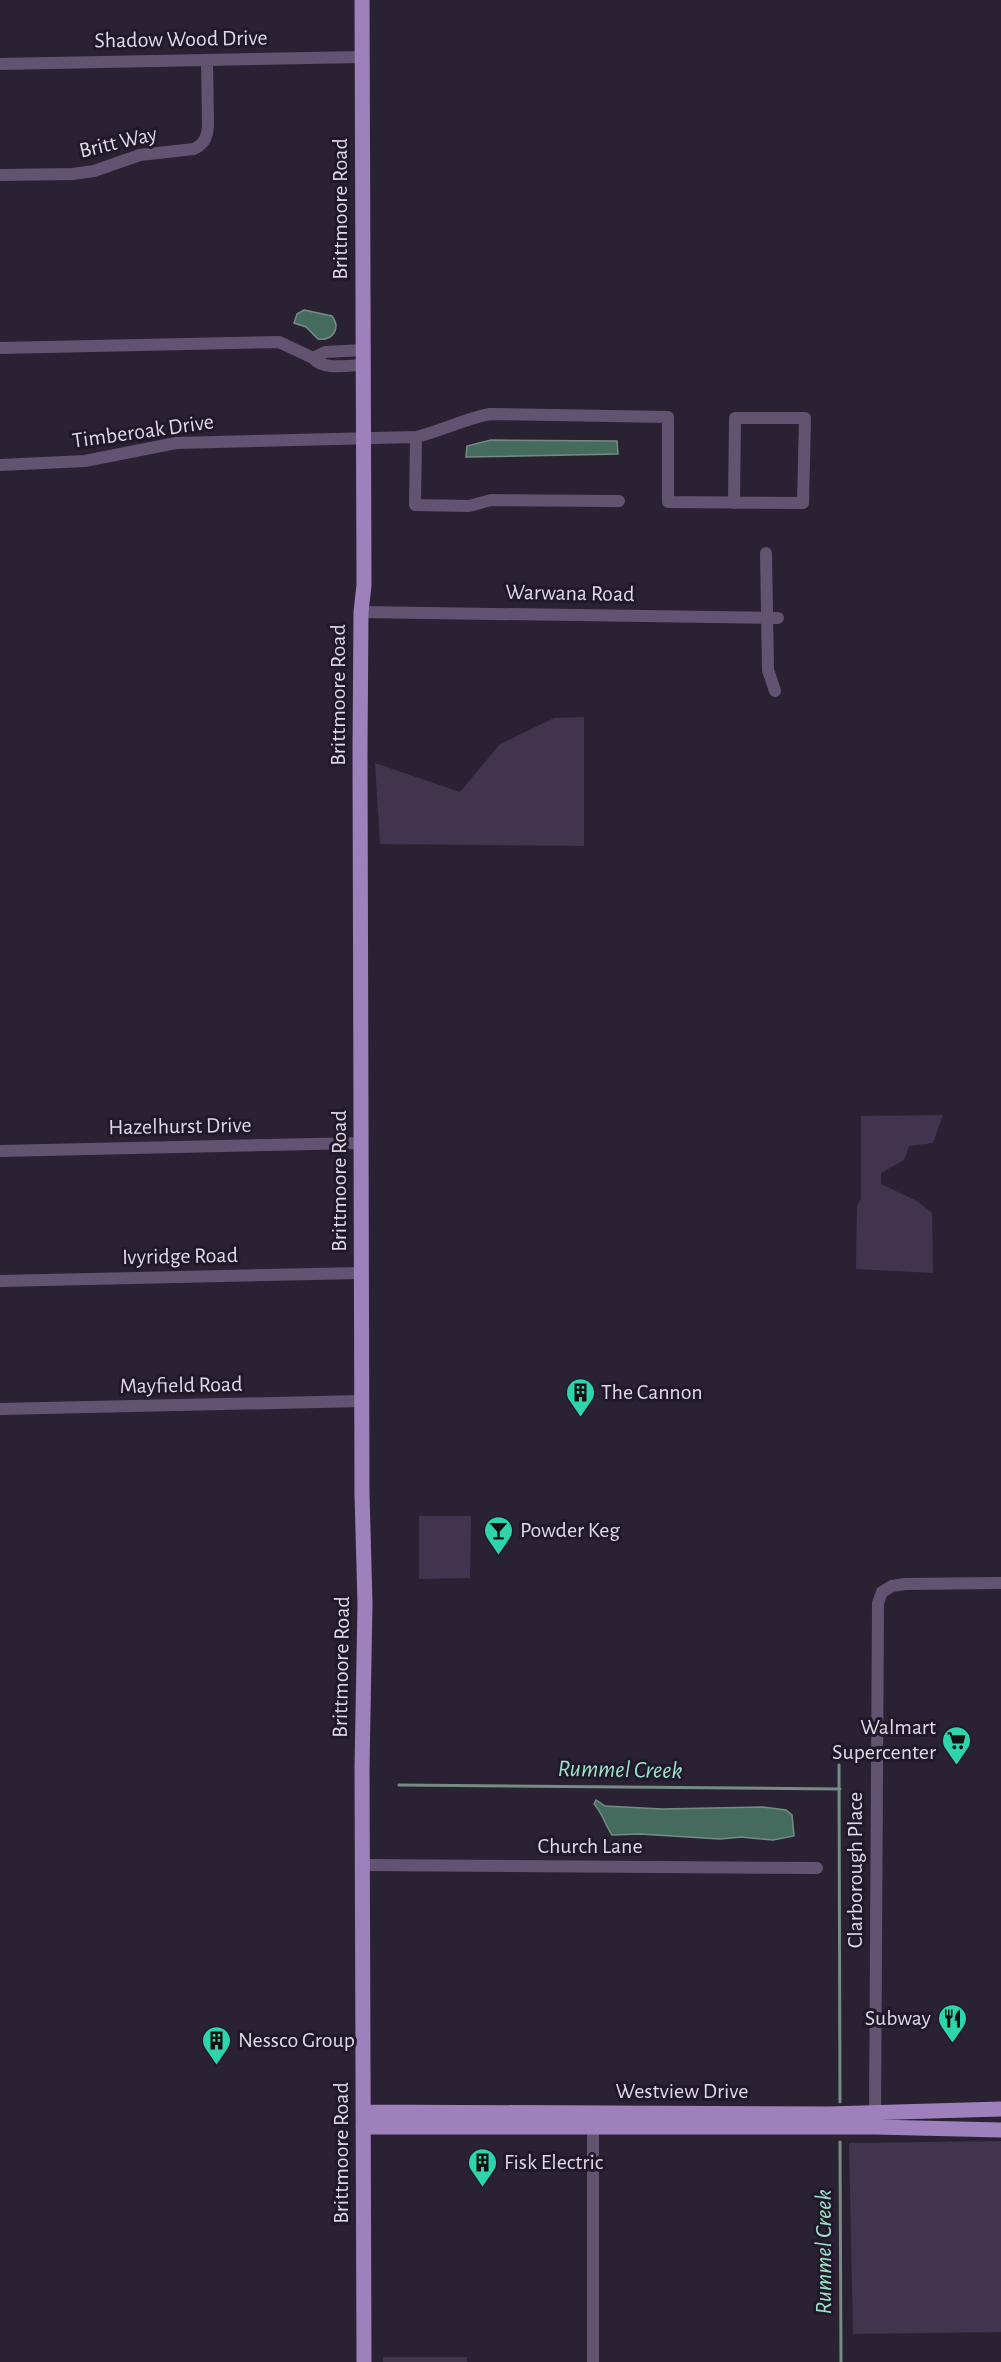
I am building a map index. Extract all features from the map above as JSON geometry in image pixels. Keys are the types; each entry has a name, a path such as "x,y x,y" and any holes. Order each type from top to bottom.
{"main road":[{"name":"Brittmoore Road","path":"362,0 364,585 361,612 361,1143 365,1603 364,2362"},
{"name":"Westview Drive","path":"875,2120 1001,2109"},
{"name":"Westview Drive","path":"363,2120 875,2120 1001,2130"}],"street":[{"name":"Shadow Wood Drive","path":"0,64 362,57"},
{"name":"Britt Way","path":"0,175 83,172 140,155 194,149 202,145 208,134 207,60"},
{"path":"0,348 279,342 313,358 324,366 363,357"},
{"name":"Timberoak Drive","path":"0,465 111,458 176,443 416,437 433,433 472,417 490,414 668,417 668,502 734,503"},
{"path":"735,418 805,418 803,503 734,503 735,418"},
{"path":"416,437 415,505 469,506 491,500 619,501"},
{"path":"766,553 772,617 768,670 775,691"},
{"name":"Warwana Road","path":"361,612 772,617"},
{"name":"Hazelhurst Drive","path":"0,1151 361,1143"},
{"name":"Ivyridge Road","path":"0,1281 362,1273"},
{"name":"Mayfield Road","path":"0,1409 362,1401"},
{"name":"Clarborough Place","path":"875,2120 878,1603 882,1592 892,1586 1001,1584"},
{"name":"Church Lane","path":"363,1865 817,1868"},
{"path":"593,2120 593,2362"}],"shaded area":[{"path":"304,310 332,316 336,325 334,333 328,338 318,339 306,327 294,323 297,314"},
{"path":"491,440 617,441 618,454 466,457 467,446"},
{"path":"584,717 584,846 380,844 375,763 460,792 500,744 554,718"},
{"path":"943,1115 933,1143 909,1146 904,1160 881,1173 881,1184 917,1201 932,1213 933,1273 856,1269 857,1206 861,1199 861,1116"},
{"path":"419,1516 471,1516 470,1578 419,1579"},
{"path":"596,1800 605,1806 662,1809 763,1807 786,1810 792,1815 794,1836 773,1840 741,1837 720,1839 640,1834 612,1835 594,1804"},
{"path":"1001,2141 1001,2332 853,2334 849,2143"},
{"path":"383,2357 467,2357 467,2362 383,2362"}],"waterway":[{"path":"839,1765 840,2102"},
{"name":"Rummel Creek","path":"399,1785 840,1789"},
{"name":"Rummel Creek","path":"840,2142 841,2362"}],"place":[{"name":"The Cannon","path":"580,1418"},
{"name":"Powder Keg","path":"499,1556"},
{"name":"Walmart Supercenter","path":"957,1766"},
{"name":"Subway","path":"952,2044"},
{"name":"Nessco Group","path":"217,2066"},
{"name":"Fisk Electric","path":"483,2188"}]}
